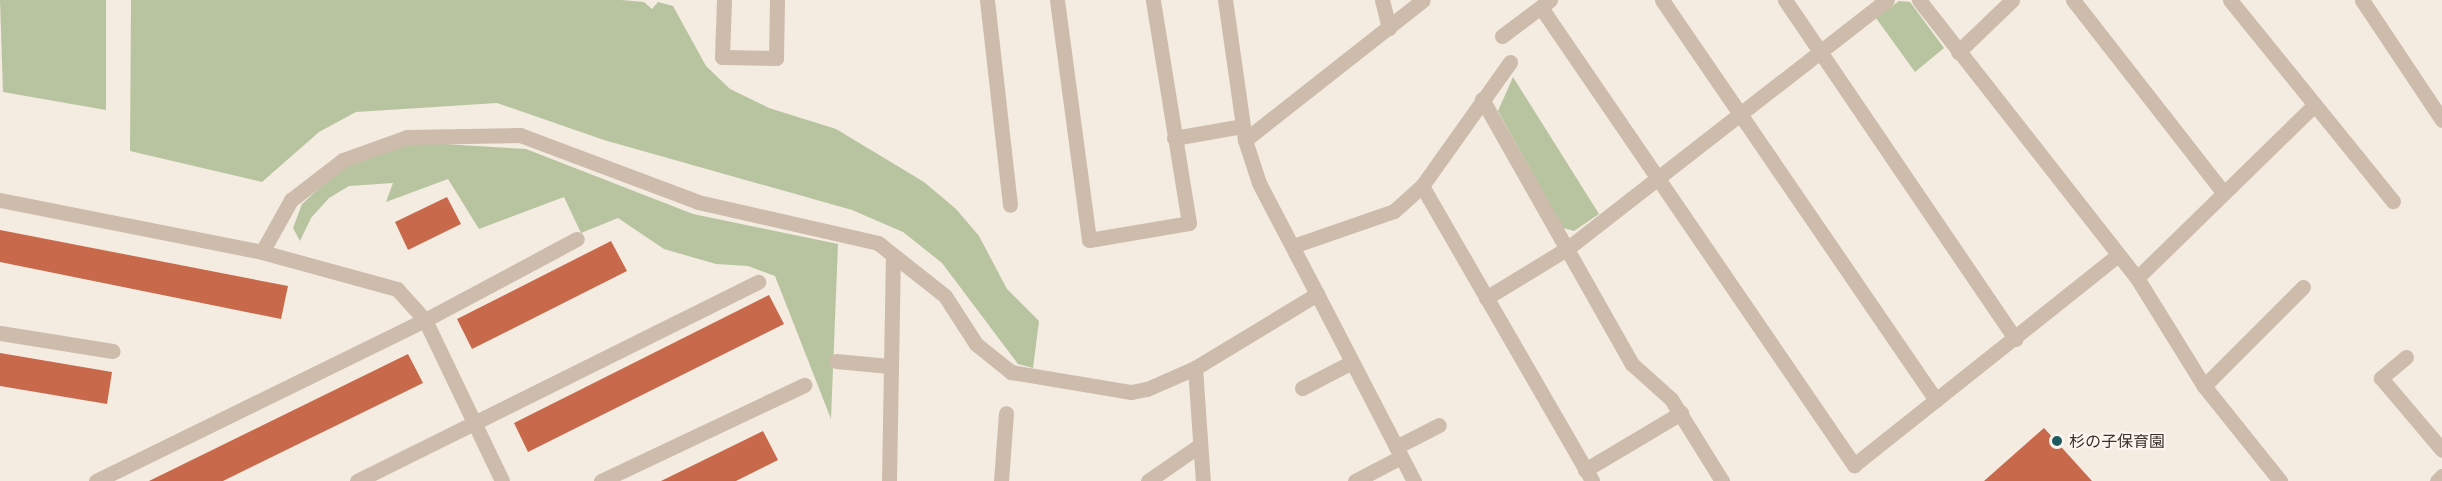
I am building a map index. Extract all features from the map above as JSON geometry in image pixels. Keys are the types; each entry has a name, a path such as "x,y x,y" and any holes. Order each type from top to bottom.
{"street":[{"path":"724,0 722,57 776,58 777,0"},
{"path":"987,0 1010,205"},
{"path":"1057,0 1089,240 1189,223 1154,0"},
{"path":"1225,0 1243,133 1259,183 1414,481"},
{"path":"1382,0 1389,28"},
{"path":"1174,138 1243,133 1389,28 1423,0"},
{"path":"1662,0 1936,400"},
{"path":"1785,0 2015,339"},
{"path":"1486,298 1568,248 1887,0"},
{"path":"1919,0 2137,278 2204,386 2278,480"},
{"path":"1958,52 2012,0"},
{"path":"2073,0 2223,192"},
{"path":"2230,0 2393,201"},
{"path":"2362,0 2442,120"},
{"path":"1502,36 1546,5 1658,179 1854,465 2118,255"},
{"path":"1293,246 1394,211 1422,186 1510,62"},
{"path":"1482,99 1632,364 1681,413 1722,481"},
{"path":"2137,278 2314,105"},
{"path":"262,252 291,200 343,160 407,137 520,135 698,202 878,243 945,296 976,344 1011,372 1131,392 1195,368 1317,294"},
{"path":"1422,186 1589,475 1681,413"},
{"path":"0,200 262,252 397,289 425,320 502,481"},
{"path":"96,481 425,320 577,239"},
{"path":"889,481 889,366 894,257"},
{"path":"357,481 475,425 758,282"},
{"path":"2204,386 2303,287"},
{"path":"0,333 113,351"},
{"path":"2406,357 2381,378 2442,450"},
{"path":"836,361 889,366"},
{"path":"1302,388 1352,362"},
{"path":"1195,368 1203,481"},
{"path":"601,481 804,385"},
{"path":"1001,481 1006,413"},
{"path":"1355,481 1439,425"},
{"path":"1148,481 1200,445"},
{"path":"2437,481 2442,476"}],"green space":[{"path":"0,0 106,0 106,110 3,92"},
{"path":"131,0 621,0 644,2 652,9 658,2 673,6 706,66 730,89 769,108 836,129 924,182 956,209 979,236 1007,289 1039,321 1033,368 1018,364 942,263 903,232 852,210 604,140 497,103 356,112 319,132 262,182 130,151"},
{"path":"1899,1 1910,2 1944,48 1915,72 1876,18"},
{"path":"1513,77 1599,214 1574,231 1563,228 1498,111"},
{"path":"411,142 526,149 693,214 838,244 831,419 775,276 748,266 716,264 664,249 618,218 581,233 564,197 479,229 448,179 386,202 393,183 349,186 329,198 311,218 300,241 293,228 302,204 326,182 346,165"}],"building":[{"path":"447,197 461,224 408,250 395,222"},
{"path":"0,230 288,286 281,319 0,262"},
{"path":"611,241 627,271 472,349 457,319"},
{"path":"769,295 784,324 528,452 514,423"},
{"path":"0,353 112,372 107,404 0,386"},
{"path":"408,354 423,383 223,481 149,481"},
{"path":"2044,428 2092,481 1984,481"},
{"path":"763,431 778,460 736,481 661,481"}],"place":[{"name":"杉の子保育園","path":"2057,441"}]}
